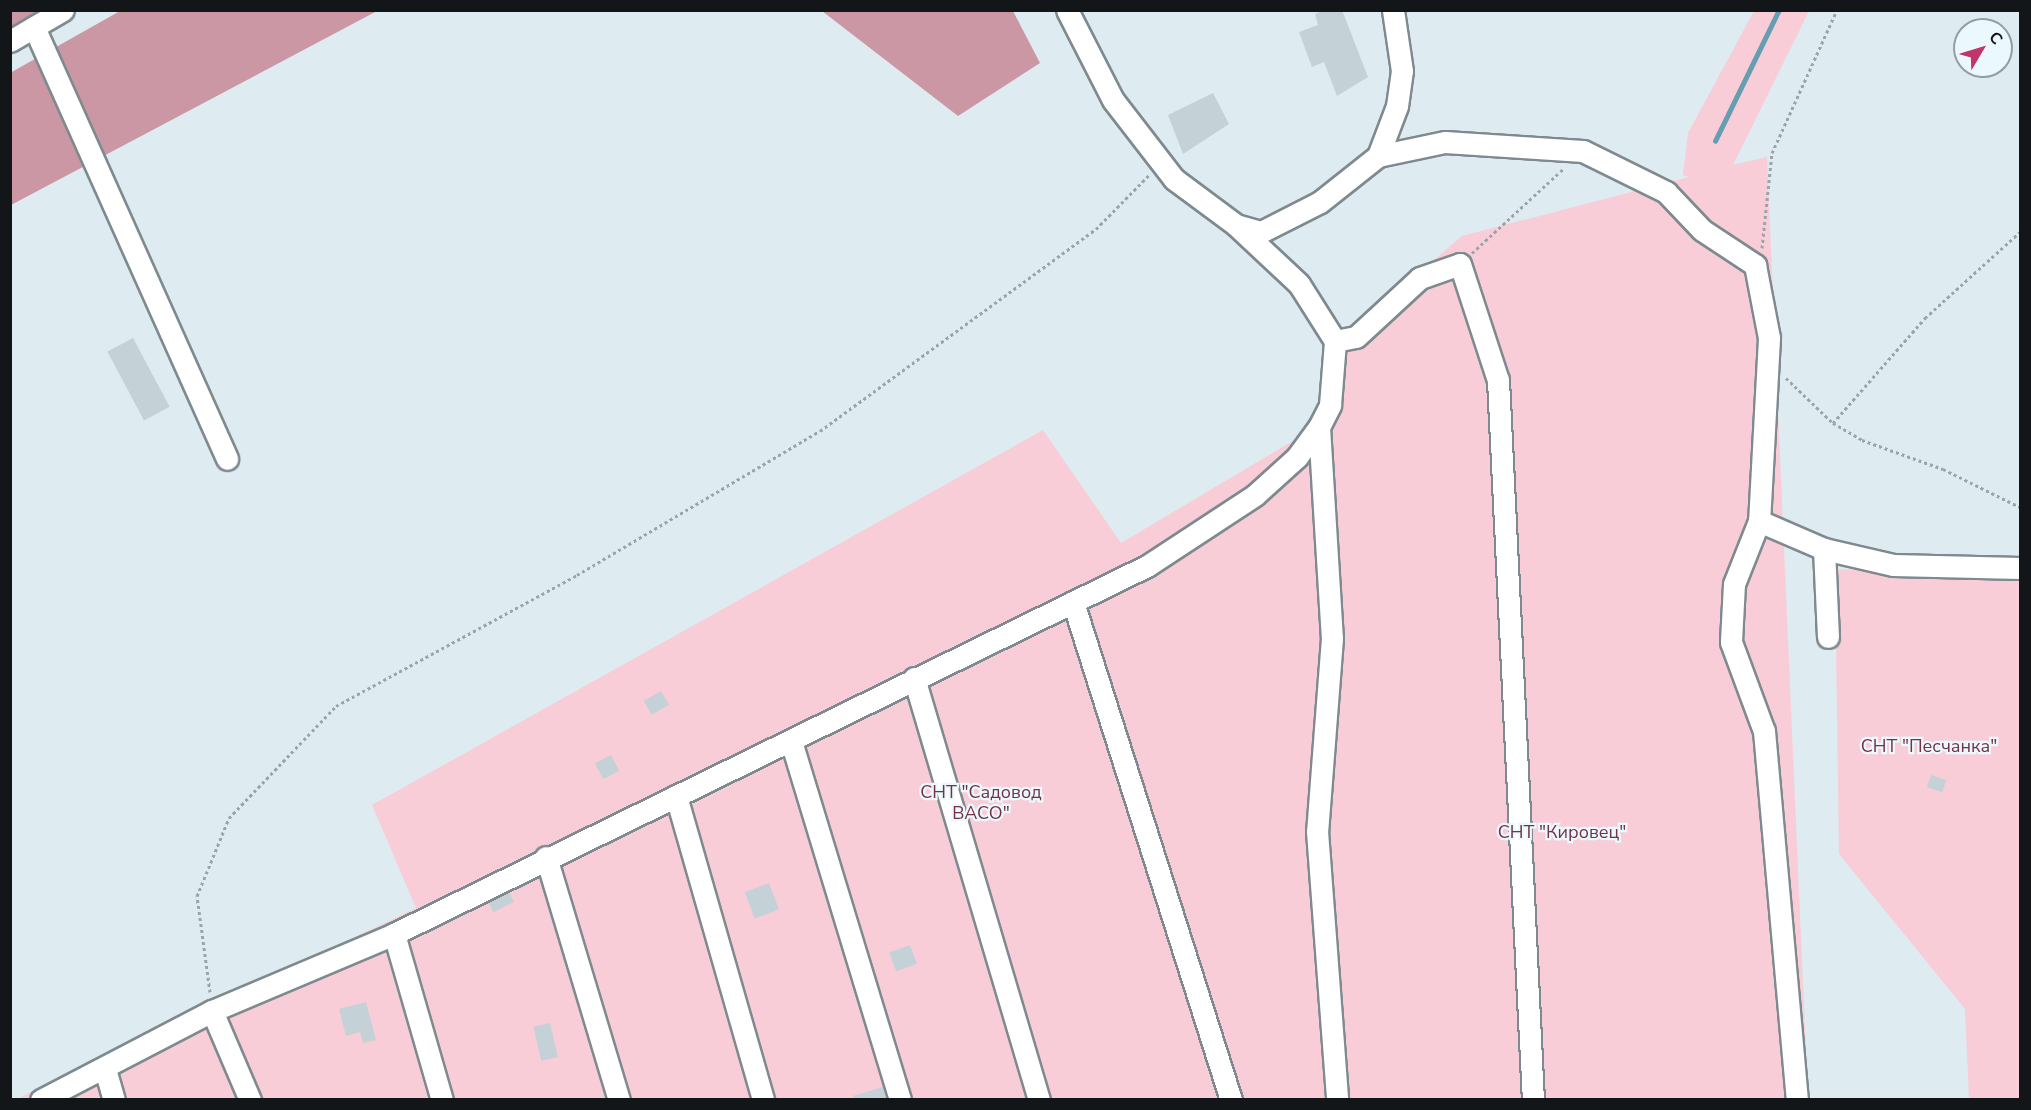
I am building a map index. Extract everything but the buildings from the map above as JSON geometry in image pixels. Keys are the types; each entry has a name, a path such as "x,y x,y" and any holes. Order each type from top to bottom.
{"street":[{"path":"10,41 63,10"},
{"path":"40,1100 105,1069 212,1011 394,934 546,857 791,741 914,678 1073,602 1190,541 1255,495 1297,457 1319,427 1330,405 1335,341 1299,285 1236,225 1161,163 1113,100 1067,10"},
{"path":"1378,156 1397,106 1402,71 1393,10"},
{"path":"34,27 227,459"},
{"path":"1236,225 1262,232 1320,202 1378,156 1445,142 1583,151 1666,192 1702,230 1755,265 1769,338 1759,521 1734,584 1731,642 1764,731 1797,1100"},
{"path":"1335,341 1356,337 1420,278 1460,264 1498,380 1533,1100"},
{"path":"1319,427 1332,638 1317,831 1336,1100"},
{"path":"1759,521 1824,549 1893,565 2020,568"},
{"path":"1824,549 1828,637"},
{"path":"1073,602 1230,1100"},
{"path":"914,678 1039,1100"},
{"path":"791,741 900,1100"},
{"path":"676,796 763,1100"},
{"path":"546,857 619,1100"},
{"path":"394,934 442,1100"},
{"path":"212,1011 250,1100"},
{"path":"105,1069 114,1100"}],"path":[{"path":"1762,253 1772,153 1838,10"},
{"path":"1460,264 1583,151"},
{"path":"212,1011 197,896 229,819 336,706 577,575 820,431 1096,229 1161,163"},
{"path":"1833,423 1925,318 2020,232"},
{"path":"1784,375 1833,423 2020,507"}],"green space":[{"name":"СНТ \"Кировец\"","path":"1754,11 1809,11 1733,165 1767,157 1808,1099 1346,1099 1328,826 1342,636 1322,356 1462,236 1689,177 1683,175 1688,133"},
{"name":"СНТ \"Садовод ВАСО\"","path":"1313,429 1325,638 1310,830 1331,1099 15,1100 416,908 372,805 1043,430 1121,543"},
{"name":"СНТ \"Песчанка\"","path":"1835,569 2020,577 2020,1099 1969,1099 1965,1009 1839,854"}],"shaded area":[{"path":"11,10 41,10 41,11 11,28"},
{"path":"120,11 377,11 11,205 10,73"},
{"path":"822,11 1013,11 1040,63 958,116"}],"waterway":[{"path":"1715,141 1779,10"}]}
